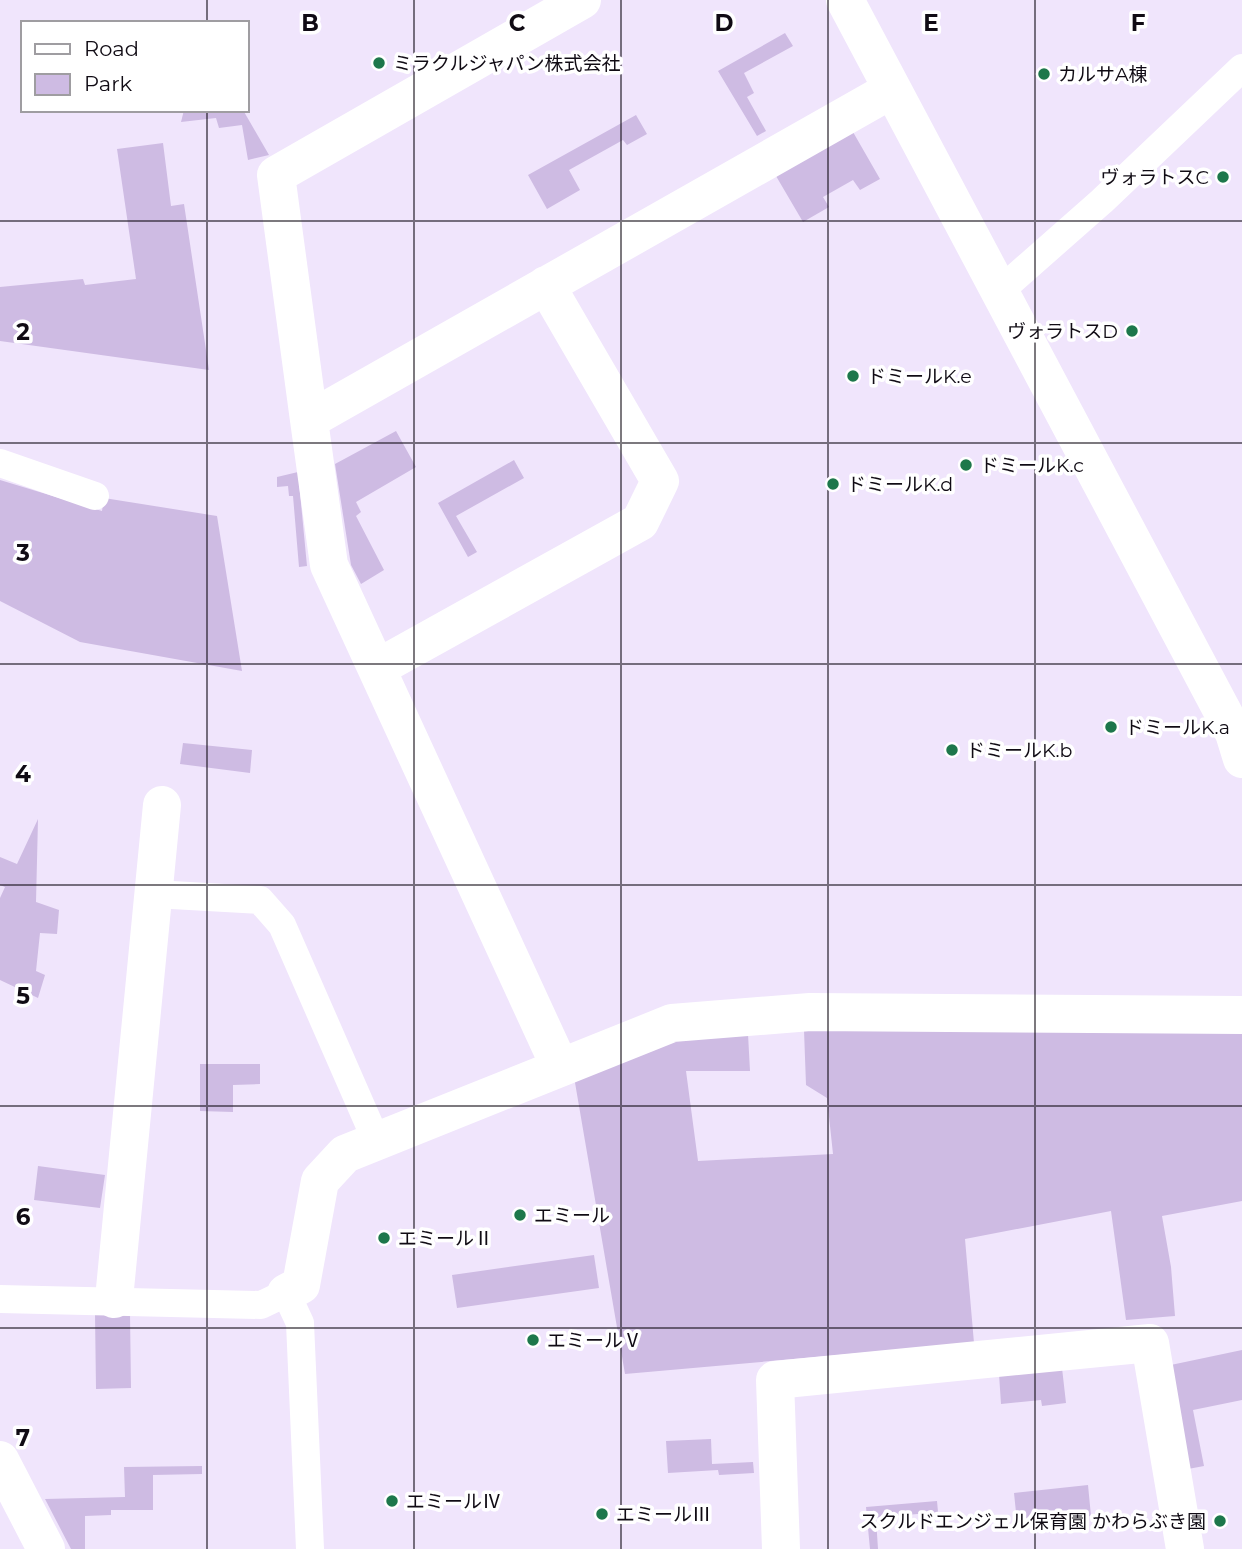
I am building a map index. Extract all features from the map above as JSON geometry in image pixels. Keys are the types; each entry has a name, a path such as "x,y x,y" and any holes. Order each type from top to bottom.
{"street":[{"path":"560,1066 379,667 329,565 276,176 582,0"},
{"path":"845,0 891,90 1002,290 1234,733 1242,758"},
{"path":"309,421 891,90"},
{"path":"379,667 640,523 660,481 546,285"},
{"path":"114,1299 162,805"},
{"path":"286,1293 302,1285 320,1181 345,1154 672,1023 810,1012 1242,1015"},
{"path":"781,1549 775,1380 1150,1343 1185,1549"},
{"path":"0,1460 46,1549"}],"lane":[{"path":"1002,290 1102,201 1242,68"},
{"path":"0,463 95,496"},
{"path":"154,894 260,900 282,925 376,1140"},
{"path":"0,1298 261,1305 286,1293 300,1323 310,1549"}],"green space":[{"path":"785,33 793,46 744,73 754,93 747,97 766,131 757,136 718,71"},
{"path":"184,112 244,112 269,155 248,160 242,125 219,128 216,118 181,122"},
{"path":"636,115 647,134 627,145 623,140 569,170 580,190 547,209 528,175"},
{"path":"853,132 880,179 860,190 853,180 823,197 829,207 803,222 776,176"},
{"path":"163,143 171,206 184,204 209,370 0,341 0,287 83,279 85,285 136,279 117,149"},
{"path":"396,431 416,467 356,502 361,512 356,516 384,570 361,584 351,565 335,464"},
{"path":"514,460 524,478 456,516 477,552 468,557 438,503"},
{"path":"298,472 307,566 299,567 293,496 289,496 288,486 277,487 277,477"},
{"path":"0,480 102,511 104,498 217,516 242,671 80,642 0,601"},
{"path":"183,743 252,750 250,773 180,764"},
{"path":"38,819 36,902 59,910 57,934 40,933 36,971 45,975 38,998 0,980 0,898 5,887 0,885 0,857 17,864"},
{"path":"804,1030 1242,1033 1242,1201 1162,1216 1171,1267 1175,1316 1126,1320 1111,1211 965,1239 974,1343 625,1374 573,1071 673,1035 748,1034 750,1071 686,1071 698,1161 833,1154 827,1098 806,1085"},
{"path":"200,1064 260,1064 260,1084 233,1085 233,1112 200,1111"},
{"path":"38,1166 105,1175 100,1208 34,1200"},
{"path":"594,1255 599,1288 457,1308 452,1275"},
{"path":"95,1314 130,1314 131,1388 96,1389"},
{"path":"1242,1350 1242,1400 1193,1410 1204,1466 1188,1469 1166,1366"},
{"path":"1062,1368 1066,1403 1042,1406 1041,1400 1001,1404 999,1374"},
{"path":"711,1439 712,1464 753,1462 754,1473 719,1475 718,1470 668,1473 666,1441"},
{"path":"202,1466 202,1474 153,1475 153,1510 111,1510 111,1515 85,1516 85,1549 71,1549 45,1499 125,1497 124,1467"},
{"path":"1088,1485 1091,1516 1082,1517 1081,1512 1017,1522 1014,1493"},
{"path":"937,1501 938,1512 876,1518 878,1549 870,1549 866,1507"}],"place":[{"name":"ミラクルジャパン株式会社","path":"379,63"},
{"name":"カルサA棟","path":"1044,74"},
{"name":"ヴォラトスC","path":"1223,177"},
{"name":"ヴォラトスD","path":"1132,331"},
{"name":"ドミールK.e","path":"853,376"},
{"name":"ドミールK.c","path":"966,465"},
{"name":"ドミールK.d","path":"833,484"},
{"name":"ドミールK.a","path":"1111,727"},
{"name":"ドミールK.b","path":"952,750"},
{"name":"エミール","path":"520,1215"},
{"name":"エミールⅡ","path":"384,1238"},
{"name":"エミールⅤ","path":"533,1340"},
{"name":"エミールⅣ","path":"392,1501"},
{"name":"エミールⅢ","path":"602,1514"},
{"name":"スクルドエンジェル保育園 かわらぶき園","path":"1220,1521"}]}
